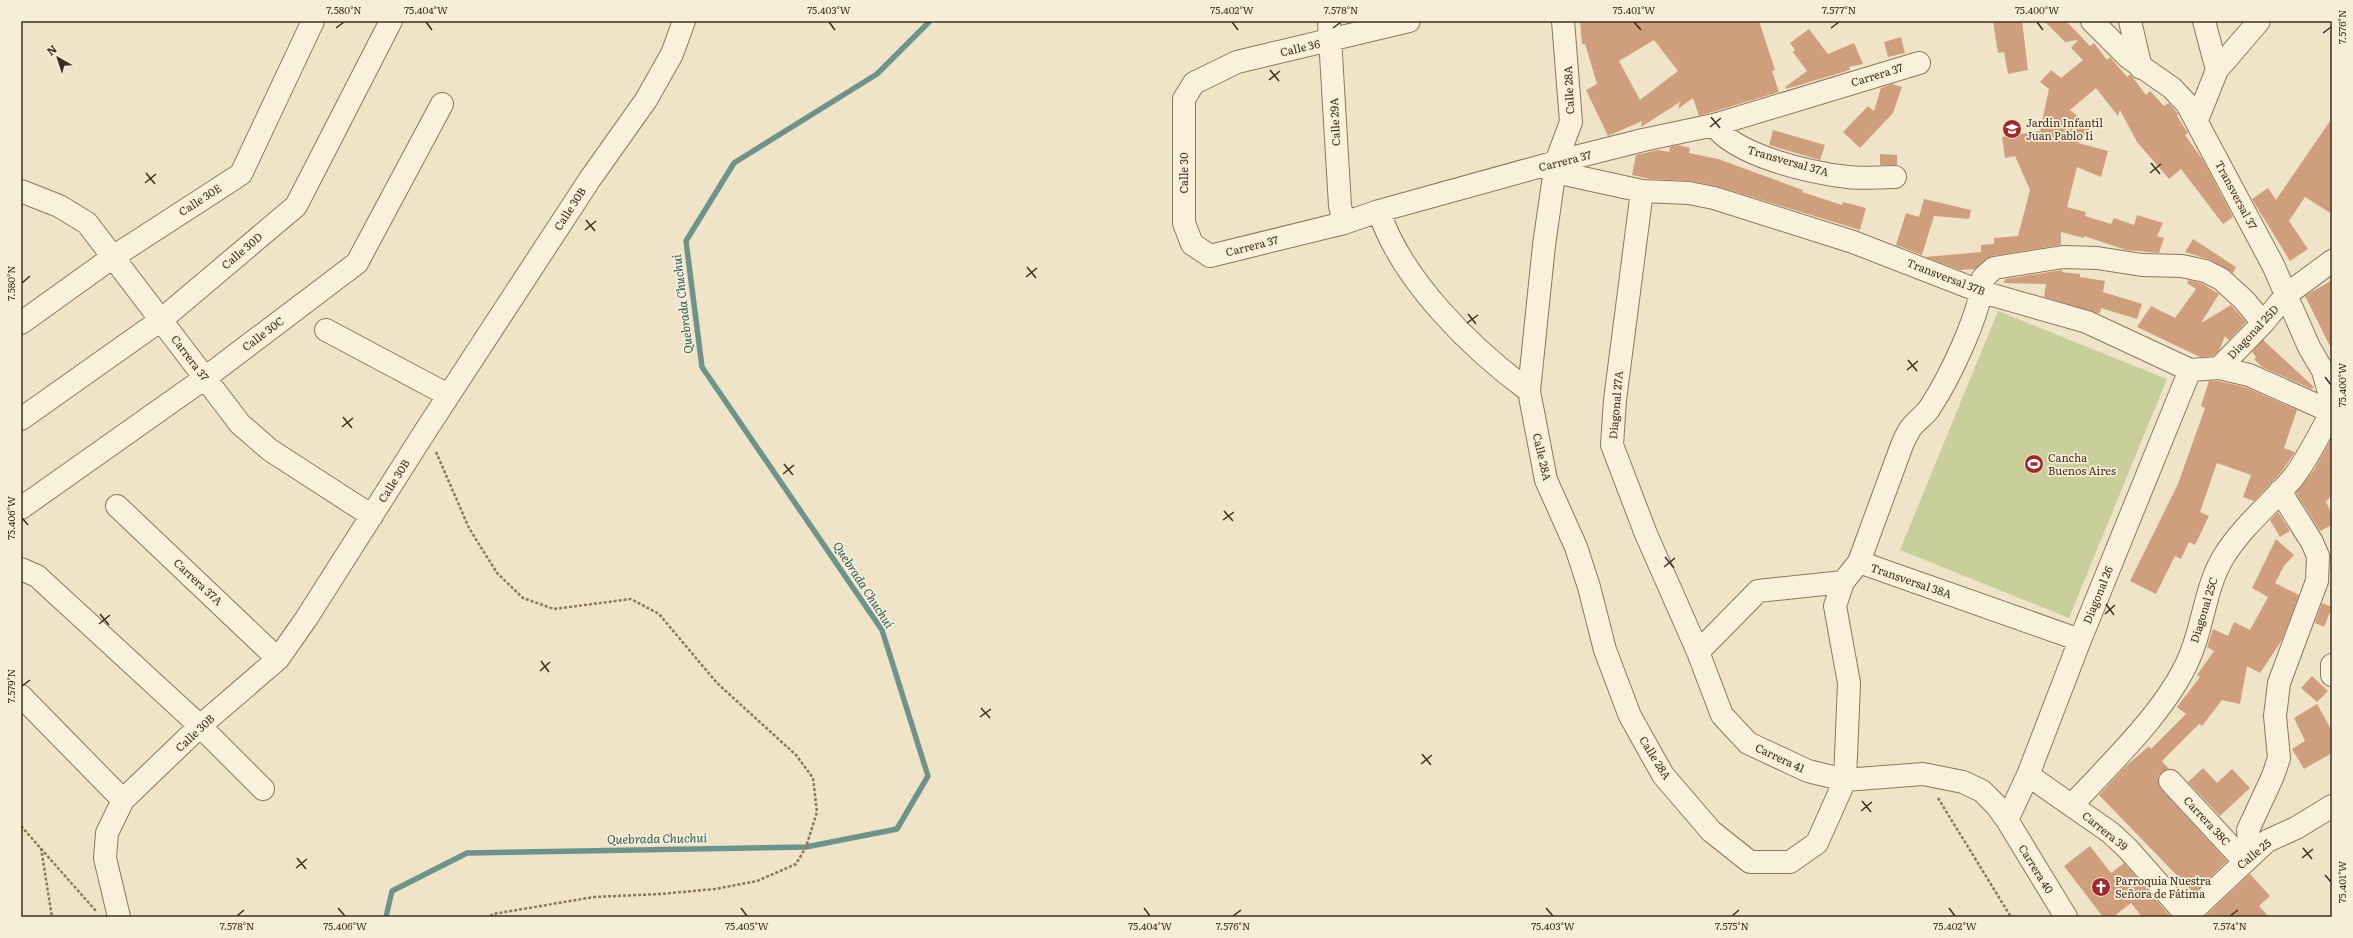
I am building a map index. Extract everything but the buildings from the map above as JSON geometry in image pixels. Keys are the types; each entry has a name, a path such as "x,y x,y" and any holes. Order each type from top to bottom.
{"street":[{"name":"Calle 30E","path":"21,323 113,257 241,174 313,21"},
{"name":"Calle 30D","path":"21,419 161,320 301,200 391,21"},
{"name":"Calle 30B","path":"119,917 105,858 107,833 123,800 200,726 278,659 372,516 448,395 590,179 646,100 672,54 684,21"},
{"name":"Calle 36","path":"1194,83 1237,62 1330,31 1409,21"},
{"name":"Calle 28A","path":"1563,21 1571,122 1556,162 1544,245 1529,391 1546,480 1576,547 1589,587 1605,650 1630,716 1663,775 1711,831 1750,862 1790,862 1817,843 1845,780"},
{"name":"Transversal 37","path":"2092,21 2141,68 2172,88 2187,104 2197,120 2273,265 2309,347 2323,371 2332,403"},
{"path":"2130,21 2141,68"},
{"path":"2204,21 2217,70"},
{"path":"2197,120 2217,70 2259,21"},
{"name":"Calle 29A","path":"1330,31 1340,206 1344,223"},
{"name":"Carrera 37","path":"1210,256 1344,223 1379,211 1556,162 1643,140 1714,125 1919,63"},
{"name":"Calle 30","path":"1194,83 1184,100 1184,224 1192,244 1210,256"},
{"name":"Calle 30C","path":"21,508 205,378 357,263 442,104"},
{"name":"Transversal 37A","path":"1714,125 1720,134 1734,144 1751,152 1814,171 1850,178 1895,178"},
{"name":"Transversal 37B","path":"1556,162 1569,175 1642,191 1689,193 1714,198 1853,242 1982,292 2087,322 2190,370 2218,368 2249,375 2323,408 2332,410"},
{"name":"Carrera 37","path":"21,191 59,206 87,222 240,424 270,450 372,516"},
{"name":"Diagonal 27A","path":"1642,191 1615,400 1612,445 1646,534 1698,652"},
{"path":"1379,211 1402,262 1450,320 1476,348 1529,391"},
{"path":"1859,562 1902,445 1910,428 1925,415 1938,395 1956,359 1982,292 1983,278 1994,268 2063,258 2097,258 2142,265 2182,266 2205,271 2221,279 2244,300 2263,323"},
{"name":"Diagonal 25D","path":"2218,368 2263,323 2286,295 2332,261"},
{"path":"326,330 448,395"},
{"name":"Diagonal 26","path":"2007,820 2028,775 2080,640 2190,370"},
{"name":"Diagonal 25C","path":"2072,805 2133,740 2174,688 2190,656 2212,580 2225,556 2293,477 2332,410"},
{"path":"2247,858 2248,830 2273,776 2279,758 2275,716 2279,683 2317,581 2318,556 2312,542 2280,491"},
{"name":"Carrera 37A","path":"117,506 278,659"},
{"name":"Transversal 38A","path":"1843,582 1859,562 2080,640"},
{"path":"21,569 36,576 200,726 263,789"},
{"path":"1698,652 1758,591 1843,582 1835,606 1849,683 1845,780"},
{"name":"Carrera 41","path":"1698,652 1722,715 1748,743 1808,771 1845,780 1923,774"},
{"path":"2332,665 2332,675"},
{"path":"21,696 123,800"},
{"name":"Carrera 40","path":"1923,774 1963,782 1982,791 1996,805 2007,820 2066,917"},
{"name":"Carrera 39","path":"2028,775 2111,833 2128,849 2187,916"},
{"name":"Carrera 38C","path":"2170,781 2247,858"},
{"name":"Calle 25","path":"2187,916 2247,858 2267,841 2296,828 2332,806"}],"path":[{"path":"426,430 469,528 498,573 523,598 554,609 631,599 659,614 716,684 796,755 813,778 817,812 806,847 796,864 757,881 715,888 660,894 594,897 493,914 489,917"},
{"path":"1923,774 2011,917"},
{"path":"21,826 101,917"},
{"path":"41,847 52,917"}],"green space":[{"name":"Cancha Buenos Aires","path":"1998,311 2167,379 2069,618 1900,550"}],"waterway":[{"name":"Quebrada Chuchuí","path":"386,917 392,891 467,853 806,847 897,829 928,776 882,630 702,367 686,241 734,163 877,74 930,21"}],"place":[{"name":"Jardin Infantil Juan Pablo Ii","path":"2012,129"},
{"name":"Cancha Buenos Aires","path":"2034,464"},
{"name":"Parroquia Nuestra Señora de Fátima","path":"2101,887"}]}
